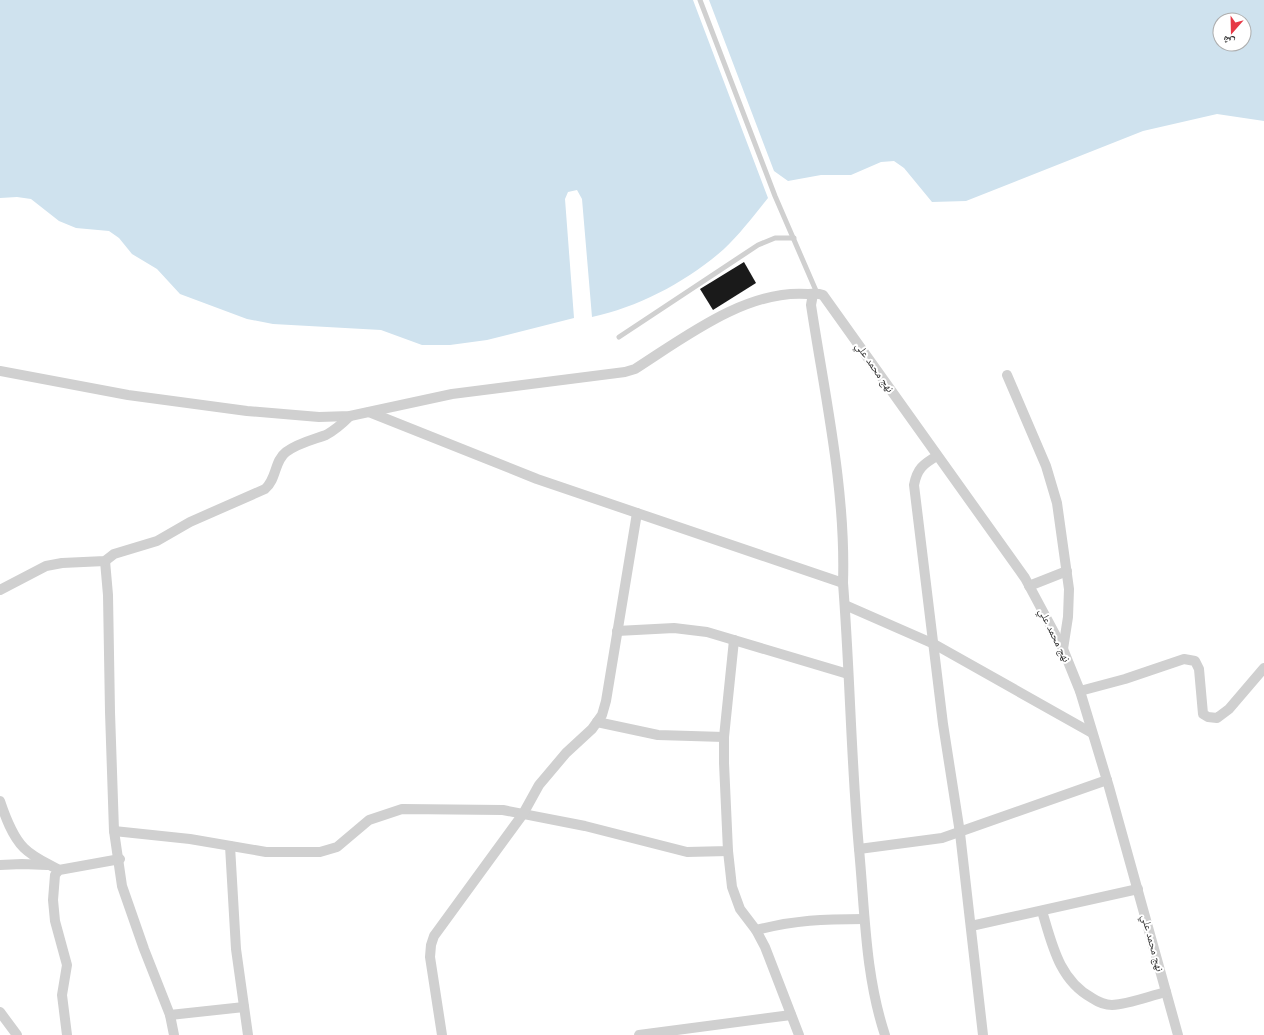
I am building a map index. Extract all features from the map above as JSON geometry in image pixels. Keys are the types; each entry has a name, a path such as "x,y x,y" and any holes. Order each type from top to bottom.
{"street":[{"path":"0,371 128,395 232,409 319,417 350,416 444,396 625,372 635,368 705,324 751,301 774,295 795,292 815,294 811,305 838,488 844,551 843,583 855,820 859,849 866,946 877,1010 885,1035"},
{"name":"نهج محمد علي","path":"815,294 828,299 1029,586 1063,649 1080,691 1107,780 1178,1035"},
{"path":"1007,375 1046,466 1057,503 1067,571 1069,602 1063,649"},
{"path":"369,412 537,479 843,583"},
{"path":"0,590 46,566 62,563 105,561 114,554 157,541 190,522 265,489 271,483 280,460 287,451 302,443 332,431 350,416"},
{"path":"937,456 922,464 916,473 914,485 943,724 960,833 983,1035"},
{"path":"442,1035 430,957 431,945 434,936 523,814 540,785 566,753 580,742 602,715 606,701 637,513"},
{"path":"105,561 108,596 114,831 120,859 122,886 170,1015 174,1035"},
{"path":"1029,586 1067,571"},
{"path":"844,605 934,644 1092,734"},
{"path":"617,631 674,628 708,632 848,674"},
{"path":"734,640 724,737 728,851 732,887 740,909 756,930 765,947 799,1035"},
{"path":"1080,691 1154,670 1179,661 1191,660 1196,663 1200,669 1203,714 1208,717 1217,718 1229,708 1264,668"},
{"path":"597,722 658,735 724,737"},
{"path":"859,849 924,842 960,833 1107,780"},
{"path":"0,801 16,836 24,848 55,867"},
{"path":"114,831 190,839 266,852 325,852 337,847 369,820 402,809 503,810 585,826 687,852 728,851"},
{"path":"230,846 233,917 248,1035"},
{"path":"0,865 22,864 55,867 120,859"},
{"path":"55,867 53,900 56,921 67,965 62,995 67,1035"},
{"path":"971,926 1138,889"},
{"path":"1042,911 1053,948 1063,972 1073,984 1085,994 1100,1002 1112,1005 1166,992"},
{"path":"756,930 782,923 815,919 864,919"},
{"path":"170,1015 244,1007"},
{"path":"0,1012 17,1035"},
{"path":"639,1035 791,1015"}],"lane":[{"path":"700,0 775,196 794,238 815,294"},
{"path":"619,337 758,245 775,238 794,238"}],"water":[{"path":"0,0 693,0 768,198 730,243 695,272 645,300 610,313 592,317 582,199 577,190 568,192 565,199 574,318 487,340 450,345 422,345 381,330 273,324 247,319 180,294 157,269 132,254 119,238 109,231 76,228 59,221 31,199 17,197 0,198"},
{"path":"709,0 1264,0 1264,121 1217,114 1143,131 966,201 932,202 904,168 894,161 881,162 851,175 821,175 788,181 774,171"}],"building":[{"path":"744,262 756,283 713,310 700,289"}]}
